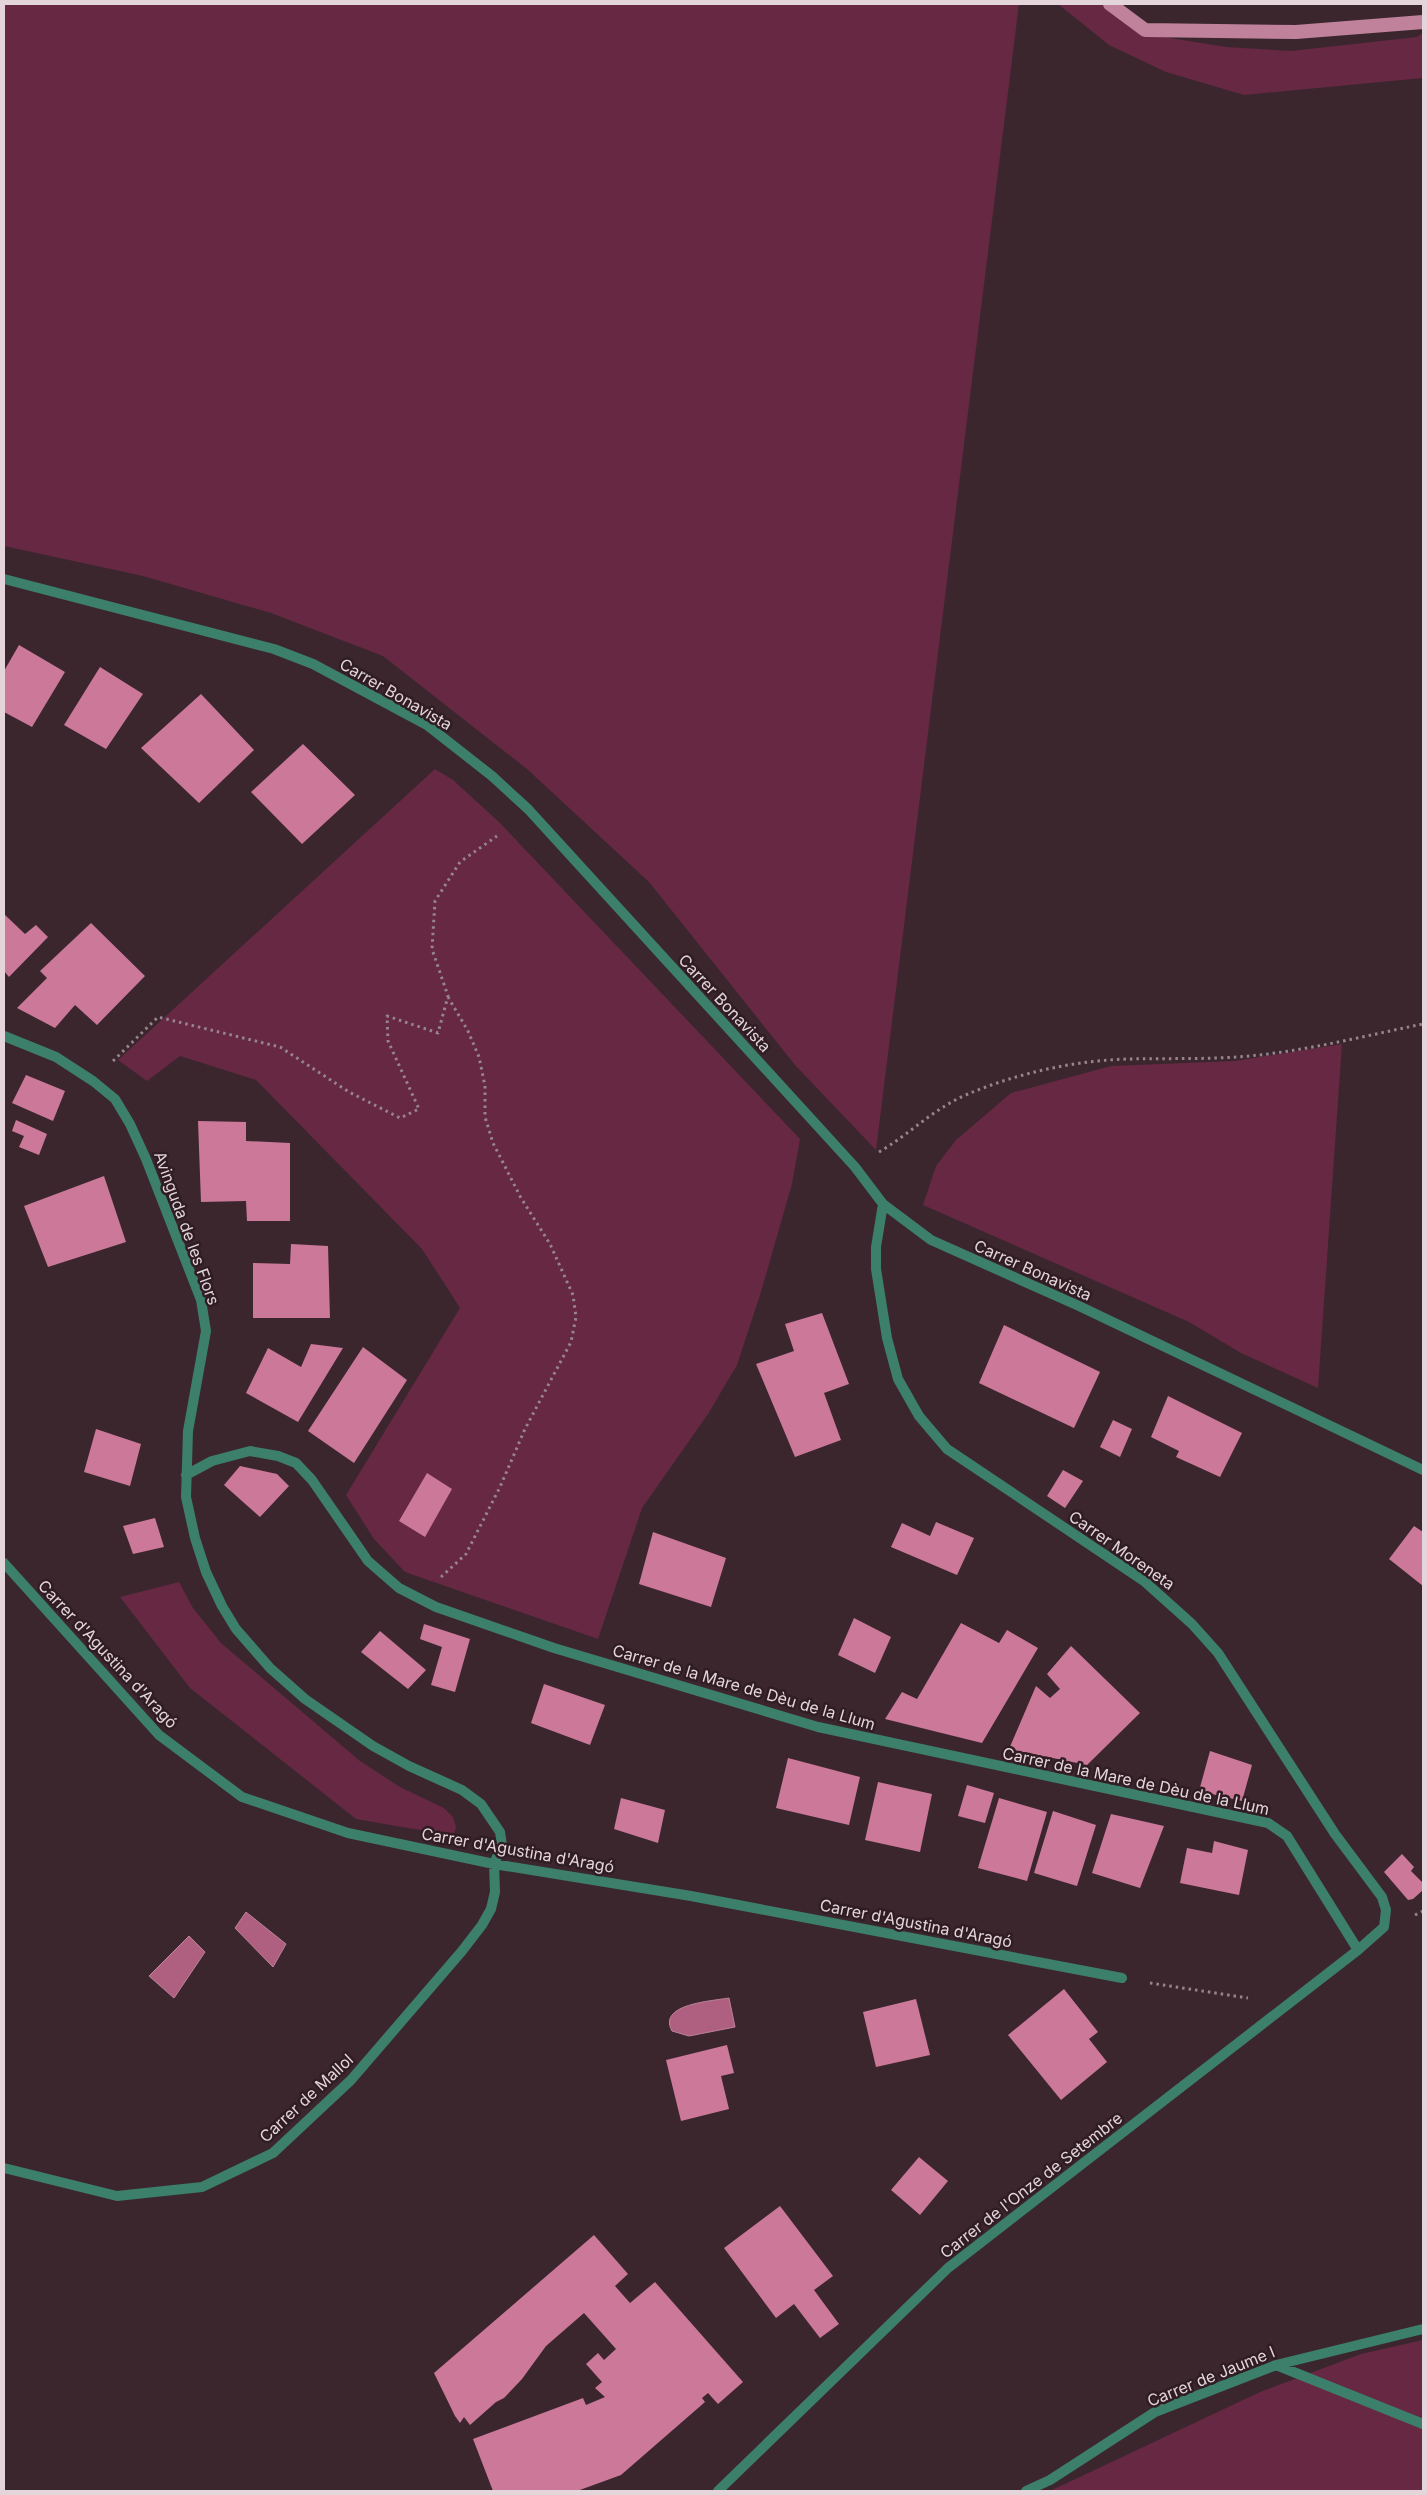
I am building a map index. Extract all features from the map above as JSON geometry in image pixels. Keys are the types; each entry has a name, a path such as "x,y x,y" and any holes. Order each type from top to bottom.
{"street":[{"name":"Carrer Bonavista","path":"4,579 274,649 313,664 427,725 459,748 528,809 855,1167 883,1204 930,1240 1079,1306 1423,1470"},
{"name":"Avinguda de les Flors","path":"4,1036 56,1057 93,1081 114,1099 130,1124 201,1300 206,1331 188,1431 186,1497 195,1538 206,1572 236,1629 287,1685 328,1716 373,1746 409,1766 462,1790 481,1804 500,1832 502,1846 494,1864"},
{"name":"Carrer Moreneta","path":"883,1204 876,1247 876,1269 887,1338 898,1379 919,1416 947,1449 1144,1581 1192,1624 1218,1653 1335,1834 1382,1897 1386,1910 1384,1927"},
{"name":"Carrer de la Mare de Dèu de la Llum","path":"186,1475 212,1461 250,1450 278,1456 296,1463 312,1480 368,1561 399,1588 436,1607 554,1648 818,1727 1268,1823 1287,1836 1358,1950"},
{"name":"Carrer d'Agustina d'Aragó","path":"4,1563 160,1735 242,1797 348,1833 494,1864 691,1896 1122,1978"},
{"name":"Carrer de Mallol","path":"4,2168 118,2196 202,2186 272,2153 351,2080 462,1951 491,1909 495,1892 494,1864"},
{"name":"Carrer de l'Onze de Setembre","path":"718,2491 948,2268 1285,2004 1358,1950 1384,1927"},
{"name":"Carrer de Jaume I","path":"1026,2491 1050,2480 1155,2412 1276,2365 1423,2329"},
{"path":"1276,2365 1423,2424"}],"path":[{"path":"440,1578 466,1554 500,1487 525,1429 572,1342 576,1317 573,1294 550,1244 521,1198 493,1143 485,1117 484,1086 479,1056 468,1031 448,996 432,949 435,900 460,862 496,836"},
{"path":"93,1081 158,1017 280,1047 349,1092 400,1118 419,1109 388,1041 387,1016 438,1033 448,996"},
{"path":"855,1167 899,1139 938,1108 968,1094 1021,1076 1073,1065 1128,1059 1195,1059 1259,1055 1423,1024"},
{"path":"1122,1978 1285,2004"}],"shaded area":[{"path":"4,4 1019,4 876,1150 795,1065 649,882 527,769 383,656 271,613 143,576 4,546"},
{"path":"1058,4 1118,4 1170,38 1226,47 1291,51 1417,37 1423,33 1423,78 1244,95 1166,72 1109,45"},
{"path":"435,769 453,780 499,822 800,1139 792,1184 761,1292 737,1365 708,1414 642,1508 598,1639 405,1572 374,1539 346,1495 460,1308 422,1249 256,1080 180,1056 147,1081 118,1060"},
{"path":"1342,1044 1318,1388 1241,1353 1189,1322 923,1205 936,1166 956,1140 1011,1093 1111,1066 1235,1061"},
{"path":"179,1582 193,1608 221,1643 360,1761 400,1787 444,1808 453,1817 456,1827 454,1836 356,1819 190,1688 120,1597"},
{"path":"246,1912 286,1944 273,1967 235,1928"},
{"path":"189,1936 205,1952 174,1998 149,1976"},
{"path":"729,1998 735,2027 689,2036 672,2031 669,2022 672,2015 679,2009 689,2005"},
{"path":"1423,2340 1423,2491 1050,2491 1260,2392 1361,2354"}],"building":[{"path":"19,645 65,672 32,727 4,712 4,671"},
{"path":"100,667 143,694 106,749 64,725"},
{"path":"201,694 254,750 199,803 141,748"},
{"path":"303,744 355,795 302,844 251,792"},
{"path":"4,914 25,934 36,925 48,937 9,977 4,971"},
{"path":"91,923 145,976 97,1025 75,1005 55,1028 17,1008 47,978 40,971"},
{"path":"26,1075 65,1091 53,1121 12,1103"},
{"path":"16,1120 47,1134 39,1155 19,1147 24,1136 12,1131"},
{"path":"198,1121 246,1122 246,1141 290,1143 290,1221 247,1221 246,1201 201,1202"},
{"path":"104,1176 126,1242 48,1267 24,1206"},
{"path":"291,1244 328,1246 330,1318 253,1318 253,1263 290,1264"},
{"path":"822,1313 849,1384 824,1393 841,1440 795,1457 756,1364 794,1351 785,1324"},
{"path":"1004,1325 1100,1372 1074,1428 979,1383"},
{"path":"311,1344 343,1348 298,1422 246,1393 268,1348 301,1367"},
{"path":"363,1347 407,1380 354,1463 308,1431"},
{"path":"1168,1396 1242,1433 1220,1477 1176,1457 1179,1451 1151,1437"},
{"path":"1113,1420 1132,1429 1120,1457 1100,1447"},
{"path":"96,1429 141,1444 130,1486 84,1472"},
{"path":"240,1466 277,1474 289,1486 260,1517 224,1485"},
{"path":"1063,1470 1083,1481 1065,1508 1047,1496"},
{"path":"427,1473 452,1489 425,1537 399,1521"},
{"path":"155,1518 164,1547 133,1554 123,1526"},
{"path":"936,1522 974,1538 957,1575 891,1547 902,1523 930,1536"},
{"path":"1414,1526 1423,1532 1423,1586 1389,1559"},
{"path":"653,1532 726,1558 711,1607 639,1584"},
{"path":"854,1618 891,1637 875,1673 838,1655"},
{"path":"961,1623 999,1643 1007,1630 1038,1648 982,1743 885,1719 902,1692 917,1699"},
{"path":"424,1624 470,1639 455,1692 431,1685 442,1647 420,1639"},
{"path":"380,1631 426,1670 408,1689 361,1652"},
{"path":"1071,1646 1140,1713 1087,1765 1009,1749 1036,1686 1050,1698 1060,1689 1047,1674"},
{"path":"544,1684 605,1705 590,1745 531,1723"},
{"path":"1210,1751 1252,1765 1242,1801 1199,1791"},
{"path":"788,1758 860,1777 849,1825 776,1808"},
{"path":"878,1782 932,1794 920,1852 865,1840"},
{"path":"967,1785 994,1793 985,1823 958,1816"},
{"path":"621,1798 665,1810 658,1843 614,1829"},
{"path":"999,1798 1047,1812 1027,1881 978,1868"},
{"path":"1053,1811 1096,1825 1077,1886 1034,1873"},
{"path":"1111,1814 1164,1826 1140,1888 1092,1873"},
{"path":"1214,1841 1248,1850 1239,1895 1180,1883 1187,1848 1212,1853"},
{"path":"1402,1854 1414,1867 1411,1871 1423,1883 1423,1890 1413,1899 1408,1900 1384,1872"},
{"path":"1064,1989 1098,2032 1089,2039 1107,2062 1061,2100 1008,2035"},
{"path":"916,1999 930,2055 876,2067 863,2012"},
{"path":"727,2045 734,2073 721,2076 729,2109 681,2121 666,2060"},
{"path":"919,2157 948,2181 920,2215 891,2190"},
{"path":"780,2206 833,2276 814,2290 839,2324 820,2338 794,2304 776,2318 724,2248"},
{"path":"594,2235 628,2274 615,2286 630,2303 655,2282 743,2382 718,2404 708,2393 702,2398 705,2402 621,2475 577,2491 493,2491 473,2439 583,2398 586,2405 605,2397 595,2388 602,2382 586,2364 598,2353 604,2360 616,2349 584,2313 546,2346 522,2379 504,2398 496,2402 470,2425 464,2417 460,2423 455,2416 434,2373"}],"waterway":[{"path":"1110,4 1145,30 1296,32 1423,22"}]}
